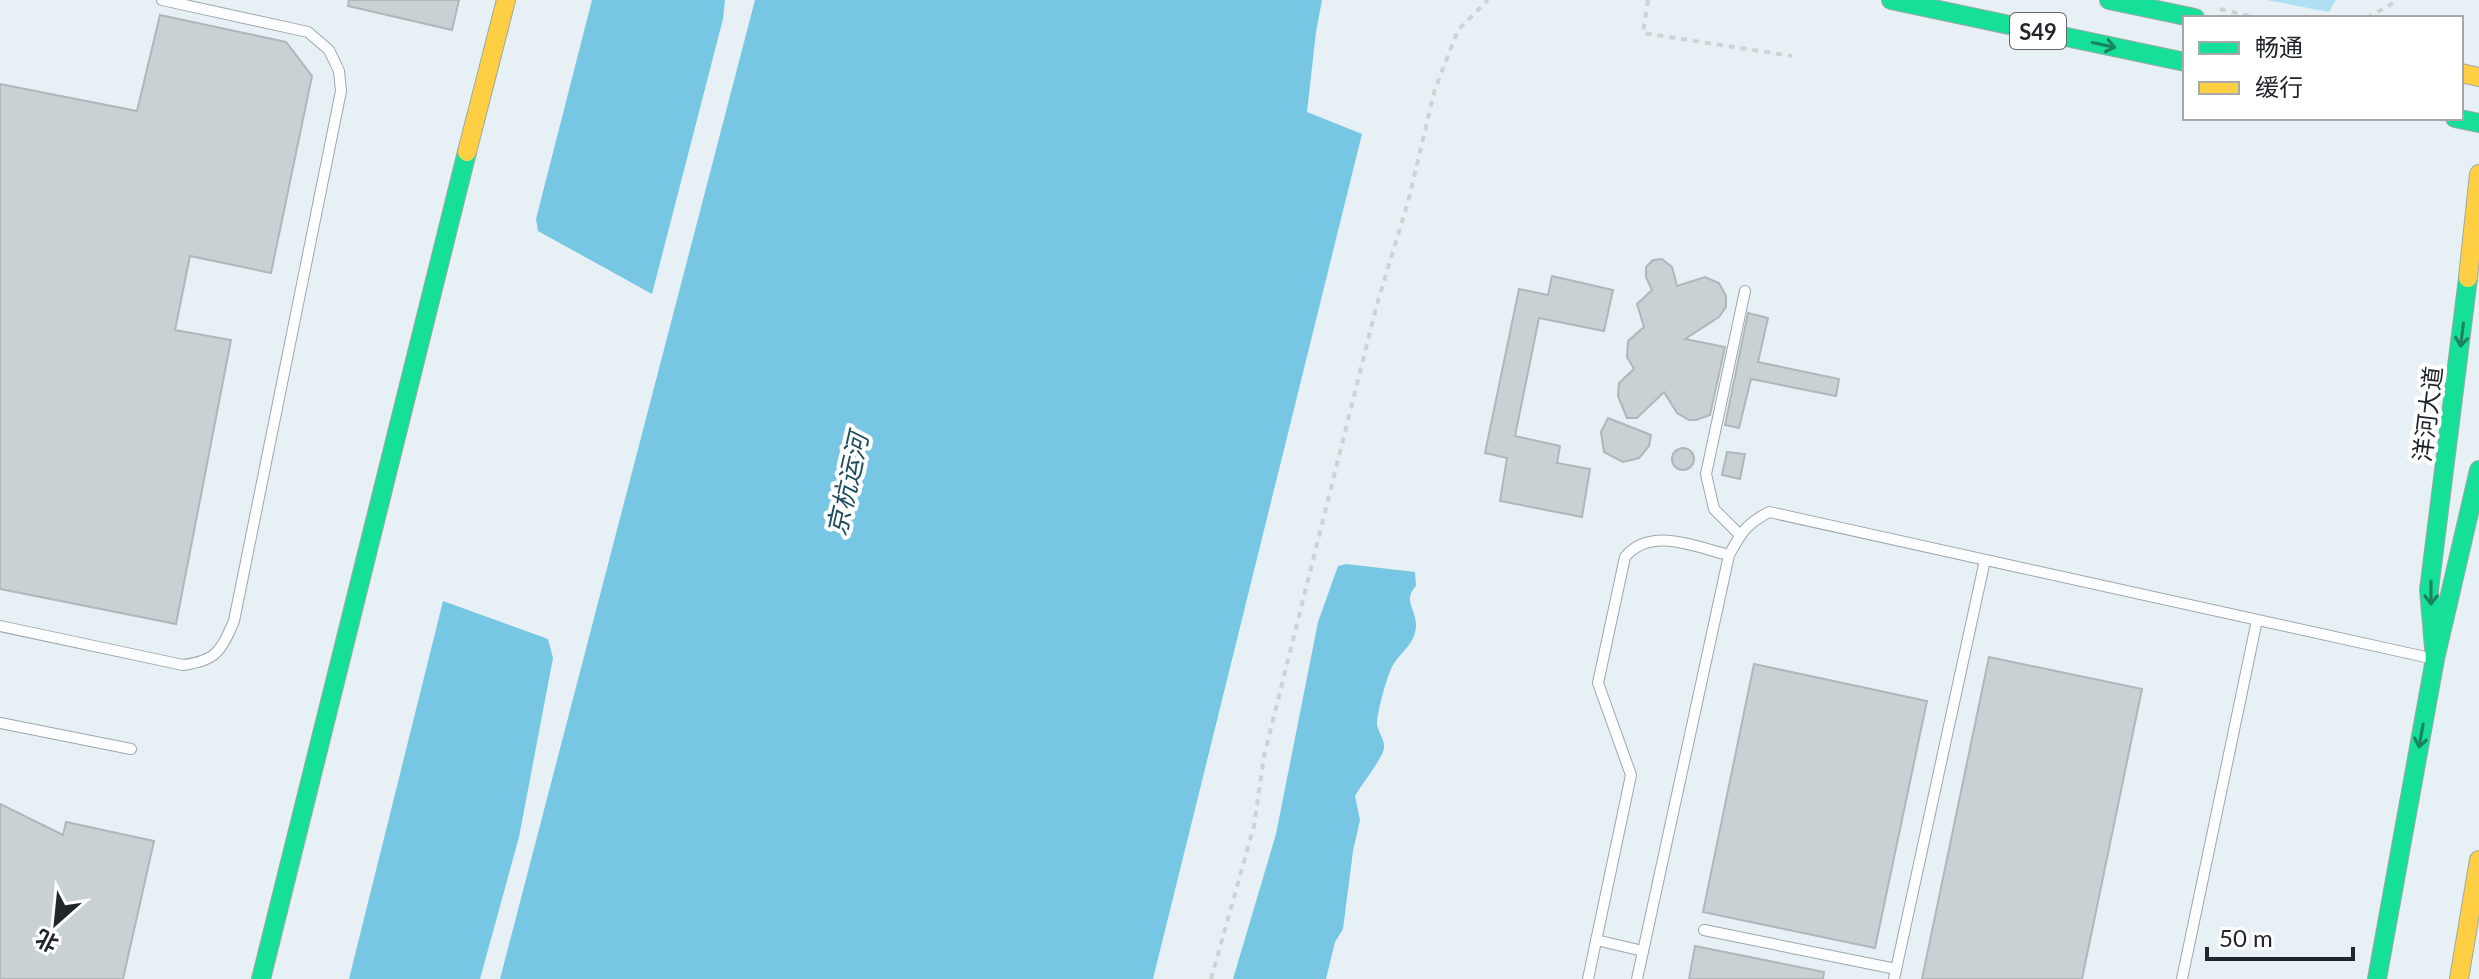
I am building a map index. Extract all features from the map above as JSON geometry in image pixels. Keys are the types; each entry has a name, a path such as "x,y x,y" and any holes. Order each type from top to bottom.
{"main road":[{"path":"261,979 377,505 506,0"},
{"name":"S49","path":"1891,0 2183,62"},
{"path":"2109,0 2185,16"},
{"name":"洋河大道","path":"2435,659 2429,590 2479,174"},
{"name":"洋河大道","path":"2377,979 2435,659 2479,470"},
{"path":"2459,979 2479,860"}],"lane":[{"path":"0,626 183,665 206,662 225,643 234,621 341,91 339,71 329,50 308,32 162,0"},
{"path":"1740,535 1714,509 1706,474 1745,291"},
{"path":"1637,979 1729,555 1750,522 1769,512 2435,659"},
{"path":"1588,979 1631,775 1598,683 1625,557 1634,546 1648,540 1668,540 1729,555"},
{"path":"1704,930 1895,974 1985,560"},
{"path":"2182,979 2257,620"},
{"path":"0,723 131,749"},
{"path":"1596,940 1643,951"}],"path":[{"path":"1211,979 1254,826 1264,756 1373,319 1408,202 1435,89 1458,30 1488,0"},
{"path":"1648,0 1643,33 1792,56"},
{"path":"2370,16 2398,0"}],"shaded area":[{"path":"2267,0 2336,0 2329,12"}],"water":[{"path":"592,0 725,0 723,19 652,294 538,231 536,219"},
{"name":"京杭运河","path":"755,0 1322,0 1307,112 1362,134 1153,979 500,979"},
{"path":"1346,564 1415,572 1416,586 1410,601 1416,627 1412,640 1391,669 1382,696 1377,724 1383,752 1355,796 1360,820 1343,929 1335,942 1326,979 1233,979 1276,834 1318,622 1338,566"},
{"path":"443,601 548,639 553,658 519,837 480,979 349,979"}],"building":[{"path":"349,0 459,0 452,30 348,6"},
{"path":"160,15 286,42 312,76 271,273 190,256 175,330 231,340 176,624 0,589 0,84 137,111"},
{"path":"1662,259 1672,267 1677,286 1705,277 1719,283 1726,296 1726,307 1719,317 1685,339 1725,347 1710,415 1696,420 1689,420 1677,413 1664,392 1637,418 1627,418 1618,396 1619,383 1634,369 1627,357 1628,341 1644,327 1637,304 1652,290 1646,277 1646,267 1653,260"},
{"path":"1552,276 1613,290 1604,331 1539,318 1515,436 1560,446 1557,463 1590,469 1582,517 1500,501 1507,458 1485,453 1519,289 1548,295"},
{"path":"1748,313 1768,318 1758,362 1839,379 1836,396 1751,379 1739,428 1725,425"},
{"path":"1608,418 1651,435 1649,446 1639,458 1623,462 1604,452 1601,432"},
{"path":"1683,448 1691,451 1694,459 1691,467 1683,470 1675,467 1672,459 1675,451"},
{"path":"1727,452 1745,454 1740,479 1722,475"},
{"path":"1989,657 2142,689 2082,979 1922,979"},
{"path":"1754,664 1927,701 1875,948 1703,912"},
{"path":"0,804 63,835 66,822 154,841 123,979 0,979"},
{"path":"1695,946 1824,972 1823,979 1689,979"}],"traffic: fast":[{"path":"1891,0 2183,62"},
{"path":"2109,0 2185,16"},
{"path":"2463,120 2479,123"},
{"path":"261,979 467,152"},
{"path":"2377,979 2435,659 2429,590 2468,278"},
{"path":"2435,659 2479,470"}],"traffic: slow":[{"path":"467,152 506,0"},
{"path":"2463,73 2479,77"},
{"path":"2468,278 2479,174"},
{"path":"2459,979 2479,860"}]}
